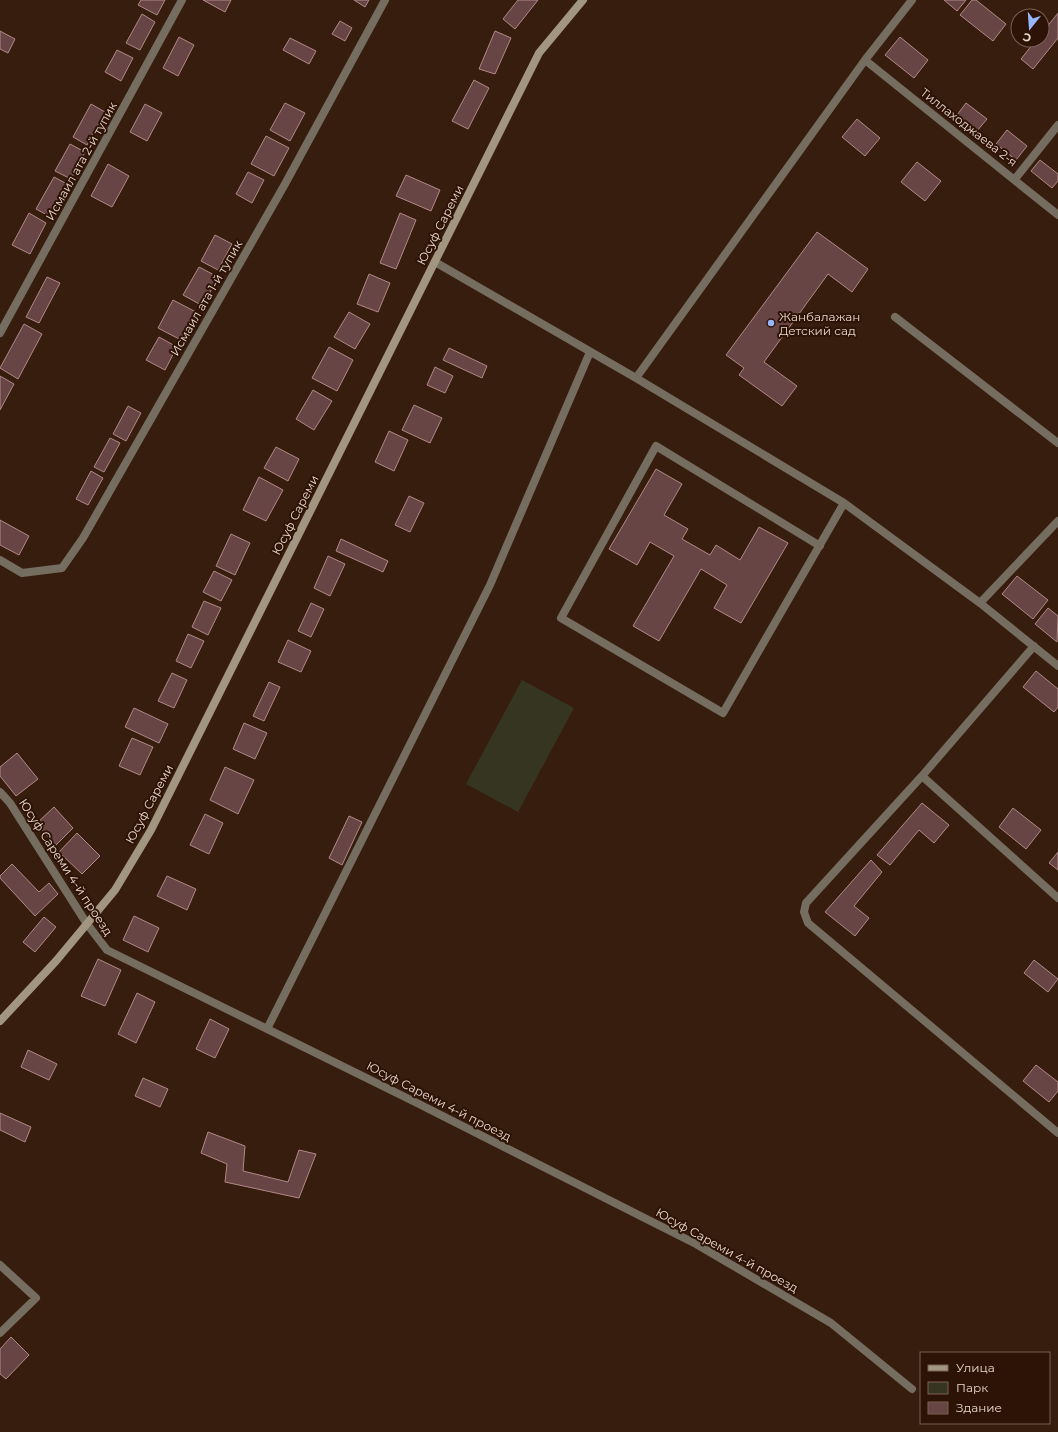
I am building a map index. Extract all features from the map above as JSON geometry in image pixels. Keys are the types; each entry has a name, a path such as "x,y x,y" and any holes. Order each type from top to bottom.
{"main road":[{"name":"Юсуф Сареми","path":"0,1022 56,961 115,890 151,830 539,53 583,0"}],"street":[{"name":"Исмаил ата 2-й тупик","path":"0,333 182,0"},
{"name":"Исмаил ата 1-й тупик","path":"0,560 22,573 62,568 83,538 285,184 385,0"},
{"path":"636,378 865,60 912,0"},
{"name":"Тиллаходжаева 2-я","path":"865,60 1015,178 1058,214"},
{"path":"1015,178 1058,125"},
{"path":"435,262 636,378 844,504 980,603 1058,666"},
{"path":"895,317 1058,443"},
{"path":"267,1029 490,585 590,352"},
{"path":"820,546 656,446 561,618 723,713 820,546 844,504"},
{"path":"980,603 1058,521"},
{"path":"1034,646 922,776 806,903 804,912 808,923 1058,1133"},
{"path":"922,776 1058,898"},
{"name":"Юсуф Сареми 4-й проезд","path":"0,792 10,802 87,924 107,950 696,1244 831,1323 912,1389"},
{"path":"0,1265 36,1298 0,1334"}],"green space":[{"path":"522,680 574,708 518,812 466,784"}],"building":[{"path":"141,0 165,0 157,15 138,5"},
{"path":"203,0 231,0 225,12"},
{"path":"354,0 369,0 365,7"},
{"path":"518,0 538,0 515,29 503,19"},
{"path":"944,0 966,0 957,11"},
{"path":"972,0 976,0 1006,24 993,41 960,15"},
{"path":"1058,13 1058,38 1050,48 1050,23"},
{"path":"142,14 155,22 140,50 126,43"},
{"path":"340,21 352,28 345,41 332,34"},
{"path":"0,31 15,39 8,53 0,49"},
{"path":"495,31 511,38 495,74 479,69"},
{"path":"179,37 194,45 178,76 163,68"},
{"path":"900,37 928,60 914,78 885,55"},
{"path":"290,38 316,51 309,64 283,50"},
{"path":"1030,48 1050,48 1033,69 1021,59"},
{"path":"117,50 133,58 121,81 105,72"},
{"path":"474,80 489,88 468,129 452,121"},
{"path":"285,103 305,113 290,141 270,130"},
{"path":"966,103 987,119 977,131 957,115"},
{"path":"91,104 105,112 87,145 73,137"},
{"path":"145,104 162,113 147,141 130,132"},
{"path":"857,119 880,138 865,156 842,137"},
{"path":"1007,130 1027,146 1016,160 996,144"},
{"path":"266,136 289,148 274,176 251,164"},
{"path":"70,144 85,152 71,179 55,171"},
{"path":"1040,160 1058,174 1058,181 1052,188 1031,171"},
{"path":"917,162 941,181 925,201 901,182"},
{"path":"108,164 129,176 112,207 91,196"},
{"path":"248,172 264,180 252,203 236,194"},
{"path":"406,175 440,190 431,211 396,196"},
{"path":"54,177 69,185 51,217 36,209"},
{"path":"29,213 46,223 30,254 12,245"},
{"path":"400,213 416,220 396,269 380,263"},
{"name":"Жанбалажан Детский сад","path":"817,232 868,269 852,292 828,274 764,362 797,386 782,406 739,375 744,368 726,355"},
{"path":"215,235 232,244 218,270 201,261"},
{"path":"199,267 218,277 203,306 183,295"},
{"path":"369,274 390,283 378,312 357,304"},
{"path":"47,277 60,283 39,323 26,317"},
{"path":"173,300 196,312 181,340 158,328"},
{"path":"349,312 370,324 355,349 334,337"},
{"path":"24,324 42,334 18,379 0,368"},
{"path":"159,337 177,347 165,370 146,360"},
{"path":"329,347 353,360 337,391 312,378"},
{"path":"449,348 487,366 482,378 443,360"},
{"path":"435,367 453,376 445,393 427,385"},
{"path":"0,376 14,384 0,410"},
{"path":"313,390 332,401 314,430 296,419"},
{"path":"414,405 442,418 430,443 402,430"},
{"path":"128,406 141,413 126,441 113,434"},
{"path":"389,431 408,440 394,471 375,462"},
{"path":"110,438 120,443 104,472 94,467"},
{"path":"276,447 299,459 288,481 264,468"},
{"path":"656,469 682,484 664,515 688,529 682,539 710,555 716,545 740,560 759,527 788,543 741,623 714,608 727,585 701,569 659,641 633,626 674,556 650,542 637,565 609,549"},
{"path":"91,471 103,478 88,505 76,499"},
{"path":"259,477 283,490 266,521 243,510"},
{"path":"409,496 424,503 410,532 395,525"},
{"path":"0,520 29,536 19,555 0,545"},
{"path":"231,534 250,543 235,575 216,566"},
{"path":"341,539 388,561 383,572 336,551"},
{"path":"328,556 345,564 330,596 314,588"},
{"path":"214,571 232,580 221,601 203,592"},
{"path":"1017,576 1048,600 1033,619 1002,594"},
{"path":"204,601 221,608 208,635 192,627"},
{"path":"311,603 324,609 311,637 298,631"},
{"path":"1048,608 1058,616 1057,642 1035,624"},
{"path":"188,634 204,641 191,668 176,661"},
{"path":"288,640 311,651 301,672 278,662"},
{"path":"1036,671 1058,689 1058,707 1054,712 1023,687"},
{"path":"172,673 187,680 174,708 158,701"},
{"path":"269,682 280,687 264,721 253,716"},
{"path":"134,708 168,724 159,743 125,727"},
{"path":"244,723 267,733 255,759 233,749"},
{"path":"132,738 153,747 140,775 119,766"},
{"path":"17,753 38,779 16,796 0,776 0,767"},
{"path":"225,767 254,780 238,814 210,800"},
{"path":"922,803 949,825 934,843 919,830 890,865 877,855"},
{"path":"54,807 73,828 56,845 36,824"},
{"path":"1013,808 1041,830 1026,849 999,827"},
{"path":"205,814 223,823 209,854 190,845"},
{"path":"349,816 362,822 342,865 329,858"},
{"path":"77,833 100,856 82,874 59,852"},
{"path":"1058,852 1058,870 1049,863"},
{"path":"871,860 882,872 854,906 869,918 855,936 825,912"},
{"path":"12,864 39,892 49,883 58,894 35,916 0,878 0,876"},
{"path":"167,876 196,889 187,910 157,896"},
{"path":"134,916 159,928 148,952 123,940"},
{"path":"44,917 56,927 35,952 23,942"},
{"path":"98,959 121,970 105,1006 81,996"},
{"path":"1034,960 1058,979 1048,992 1024,973"},
{"path":"137,993 155,1002 136,1043 118,1034"},
{"path":"210,1019 229,1029 215,1058 196,1049"},
{"path":"28,1050 57,1064 49,1080 21,1067"},
{"path":"1036,1065 1058,1082 1058,1091 1049,1102 1023,1081"},
{"path":"143,1078 168,1089 160,1107 135,1096"},
{"path":"0,1113 31,1127 25,1142 0,1130"},
{"path":"208,1132 245,1146 243,1171 288,1182 299,1150 316,1154 299,1198 225,1182 227,1164 201,1153"},
{"path":"11,1337 29,1355 6,1379 0,1374 0,1349"}],"place":[{"name":"Жанбалажан Детский сад","path":"771,323"}]}
